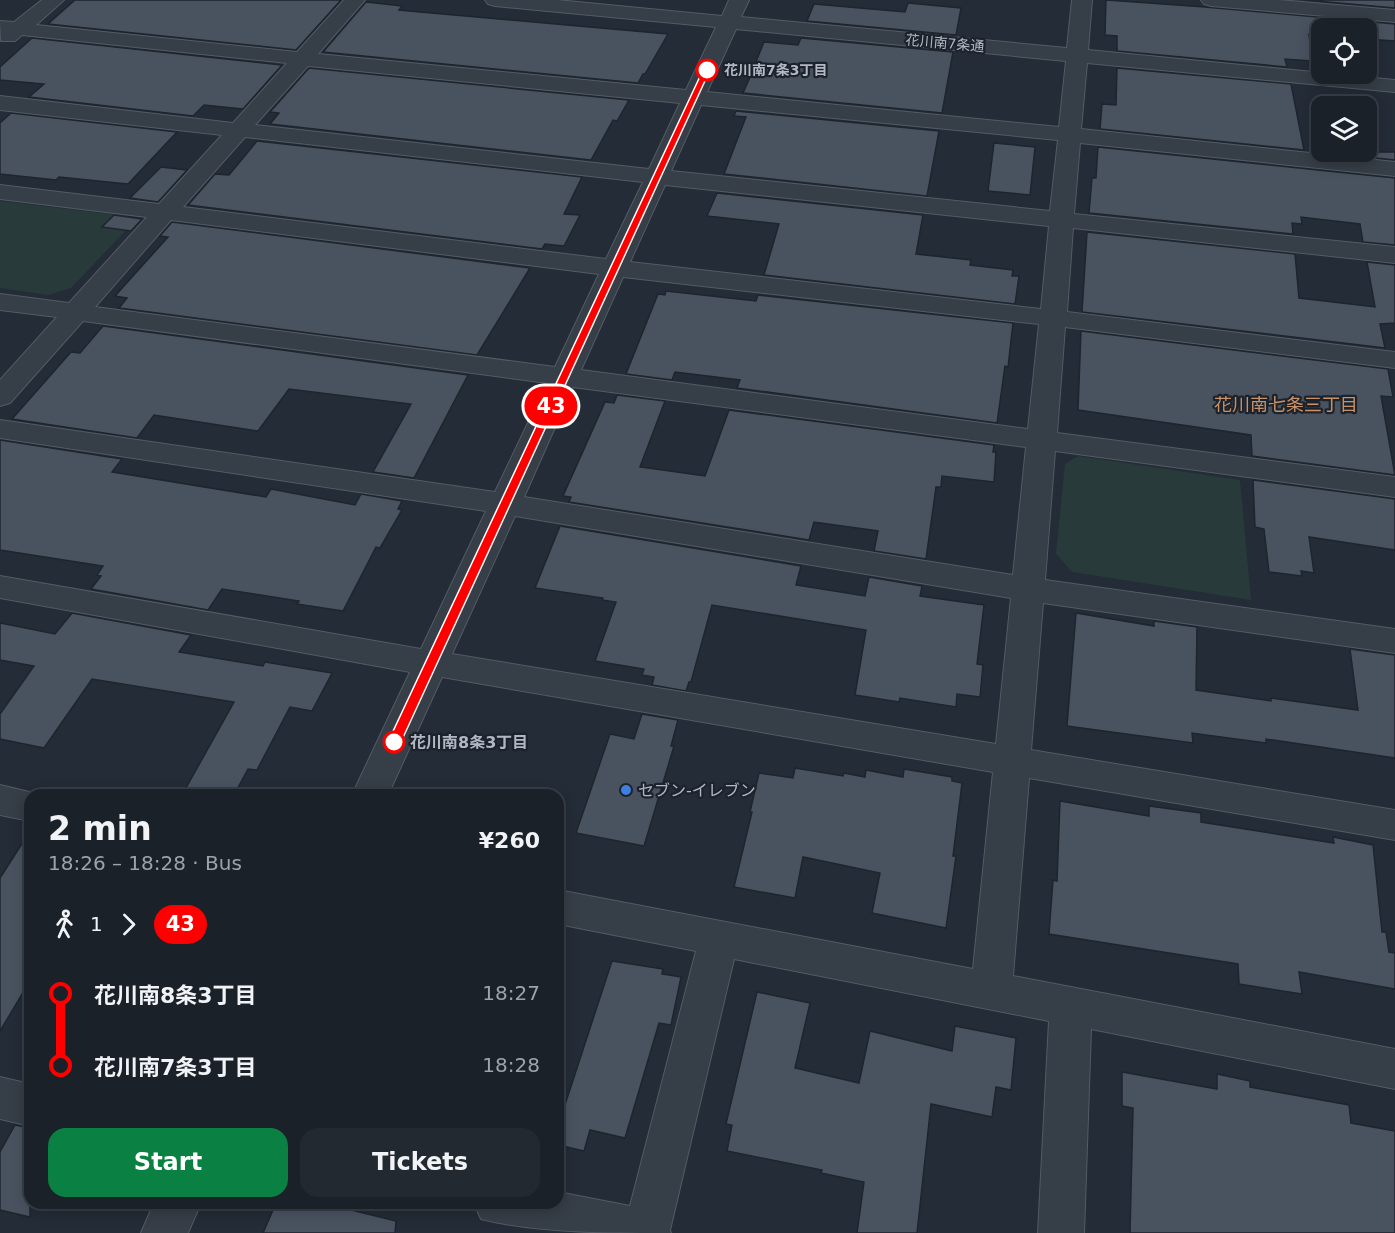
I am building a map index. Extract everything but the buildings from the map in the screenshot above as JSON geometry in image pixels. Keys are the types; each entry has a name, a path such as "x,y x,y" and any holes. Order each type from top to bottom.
{"street":[{"path":"0,44 9,28 54,0"},
{"path":"0,397 355,0"},
{"name":"花川南7条通","path":"495,0 734,11 1077,56 1395,86"},
{"path":"991,991 1082,0"},
{"path":"1211,0 1395,16"},
{"path":"373,789 734,11"},
{"path":"9,28 693,99 1070,133 1395,169"},
{"path":"0,103 657,177 1395,255"},
{"path":"0,192 615,268 1395,360"},
{"path":"0,302 1395,487"},
{"path":"0,429 505,504 1028,589 1395,641"},
{"path":"0,587 431,663 1395,825"},
{"path":"0,800 24,805"},
{"path":"564,909 1395,1069"},
{"path":"527,1209 647,1233 719,939"},
{"path":"1061,1233 1071,1006"},
{"path":"0,1098 24,1104"},
{"path":"164,1233 175,1209"}],"shaded area":[{"path":"0,201 128,216 133,223 71,288 48,295 0,288"},
{"path":"1078,456 1240,480 1251,600 1072,572 1056,554 1065,464"}],"bus line":[{"name":"43","path":"394,742 707,70"}],"place":[{"name":"花川南7条3丁目","path":"707,70"},
{"name":"花川南8条3丁目","path":"394,742"},
{"name":"セブン-イレブン","path":"626,790"}],"district":[{"name":"花川南七条三丁目","path":"1286,404"}]}
